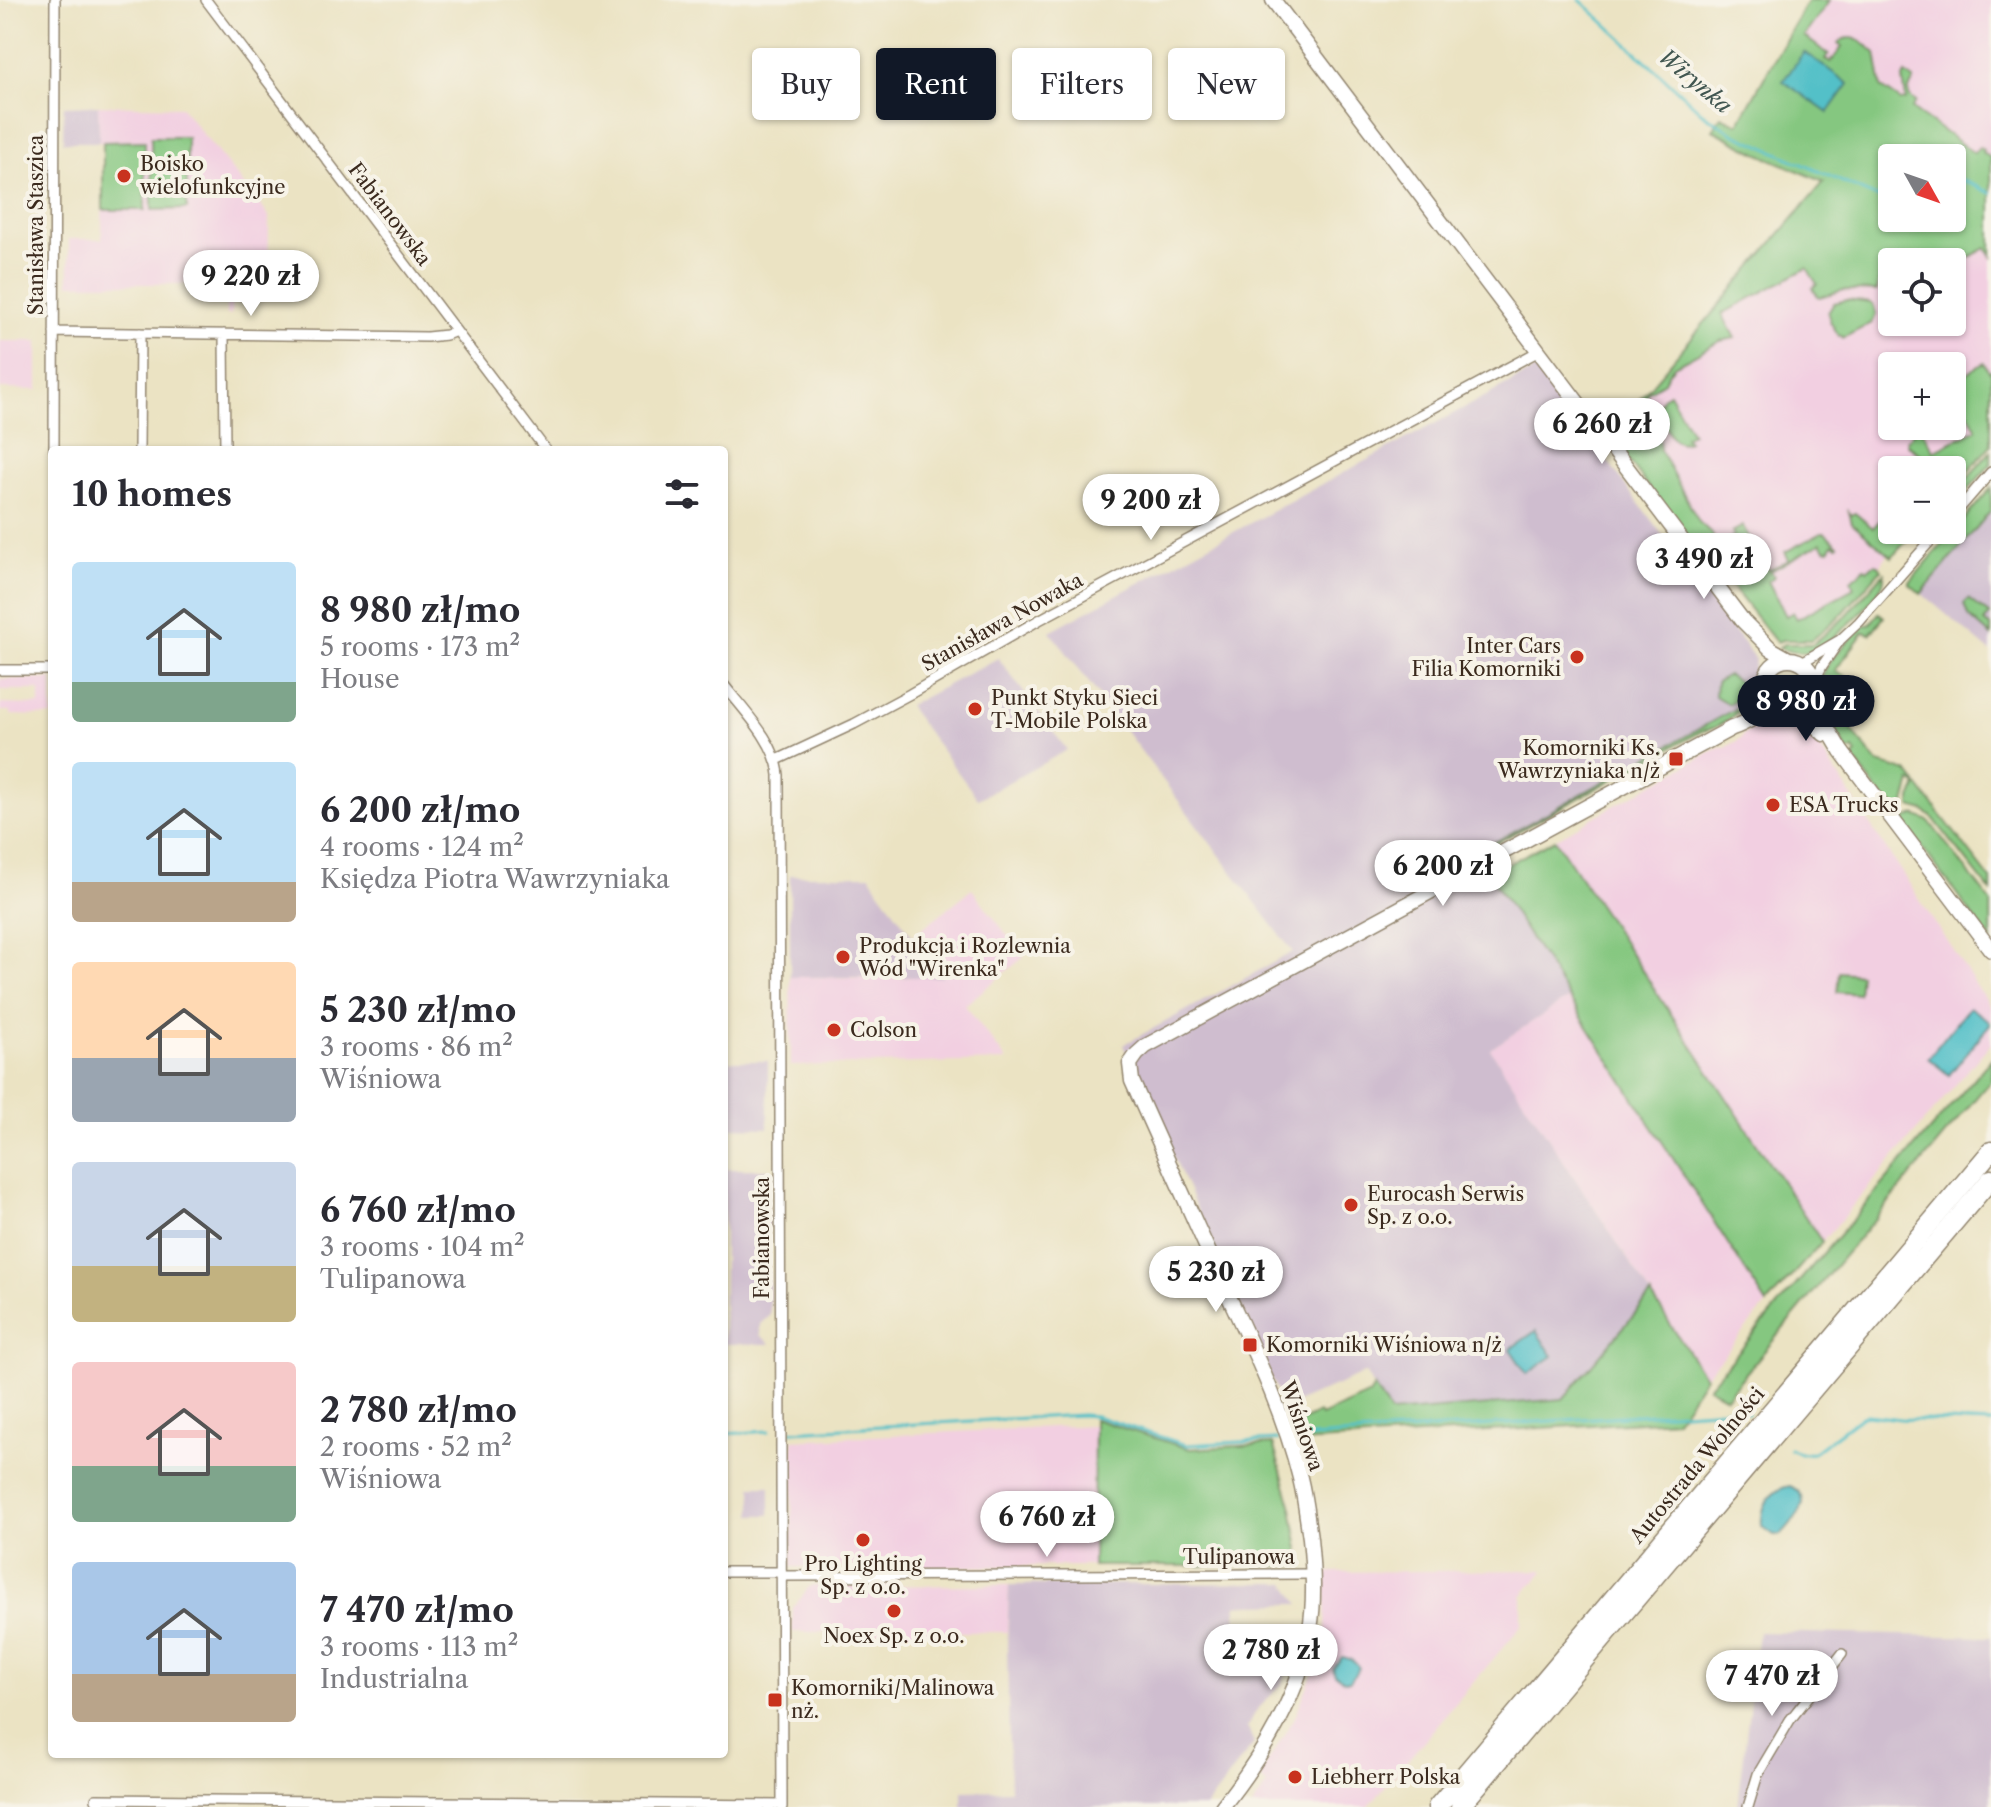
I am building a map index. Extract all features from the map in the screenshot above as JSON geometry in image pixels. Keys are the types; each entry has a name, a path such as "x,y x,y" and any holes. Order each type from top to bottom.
{"highway":[{"name":"Autostrada Wolności","path":"1437,1807 1991,1151"},
{"name":"Autostrada Wolności","path":"1460,1807 1991,1179"}],"street":[{"name":"Stanisława Staszica","path":"54,446 55,0"},
{"name":"Fabianowska","path":"206,0 543,446"},
{"path":"1273,0 1743,621 1771,649 1810,671 1821,718 1841,751 1991,950"},
{"path":"54,332 427,337 456,331"},
{"path":"139,446 140,333"},
{"path":"224,334 225,446"},
{"name":"Stanisława Nowaka","path":"777,760 854,724 1039,620 1539,351"},
{"path":"1966,501 1991,472"},
{"path":"1840,640 1794,660 1779,660 1769,669 1765,682 1772,701 1787,707 1802,704 1840,640 1928,544"},
{"path":"1743,621 1769,669"},
{"path":"0,670 48,670"},
{"path":"1732,728 1756,704 1765,688"},
{"name":"Fabianowska","path":"728,690 770,745 779,775 782,1806"},
{"path":"1732,728 1779,705"},
{"path":"1795,707 1841,751"},
{"name":"Wiśniowa","path":"1222,1807 1270,1738 1296,1683 1310,1630 1313,1574 1301,1482 1286,1431 1132,1081 1130,1064 1146,1046 1732,728"},
{"name":"Tulipanowa","path":"728,1572 1313,1574"},
{"path":"1748,1807 1758,1774 1790,1720 1842,1654"},
{"path":"96,1799 782,1806"}],"shaded area":[{"path":"1808,0 1991,0 1991,173 1966,161 1966,144 1878,144 1878,154 1752,121"},
{"path":"98,105 181,107 269,216 268,284 232,285 231,315 226,315 226,284 69,284 69,239 102,239 103,143 99,142"},
{"path":"98,105 99,142 63,142 64,106"},
{"path":"1816,192 1878,222 1878,232 1966,232 1966,215 1991,211 1991,438 1966,459 1966,456 1878,456 1878,544 1898,544 1848,601 1817,626 1771,626 1617,425"},
{"path":"0,341 38,341 38,390 0,389"},
{"path":"1538,368 1755,659 1749,696 1741,706 1476,853 1569,998 1490,1049 1651,1295 1563,1399 1390,1413 1365,1373 1284,1408 1123,1045 1293,952 1050,631"},
{"path":"1991,488 1991,652 1909,583 1943,544 1966,544 1966,517"},
{"path":"998,658 1067,750 978,799 908,706"},
{"path":"0,679 48,679 48,716 11,715 11,711 0,711 0,704 40,705 40,690 0,690"},
{"path":"1774,717 1806,727 1991,1008 1991,1043 1822,1242 1555,839 1719,747 1726,748"},
{"name":"Produkcja i Rozlewnia Wód \"Wirenka\"","path":"790,875 870,875 942,977 790,977"},
{"path":"972,889 1024,957 965,1005 1007,1061 791,1066 790,977 942,976 914,935"},
{"path":"1569,998 1767,1304 1705,1377 1490,1049"},
{"path":"728,1061 768,1061 768,1128 728,1127"},
{"path":"728,1169 768,1169 770,1315 760,1324 760,1335 771,1344 728,1344"},
{"path":"1094,1425 1093,1566 791,1567 793,1440"},
{"path":"752,1486 770,1486 770,1515 752,1515"},
{"path":"1545,1570 1522,1596 1522,1625 1368,1807 1252,1807 1267,1785 1261,1773 1294,1719 1312,1675 1325,1633 1326,1572"},
{"path":"1286,1583 1300,1604 1236,1605 1237,1630 1298,1630 1283,1683 1256,1711 1247,1727 1254,1743 1206,1807 962,1807 962,1791 1010,1790 1009,1585"},
{"path":"1009,1585 1007,1632 792,1632 793,1608 810,1586"},
{"path":"1758,1632 1991,1637 1991,1807 1738,1807"}],"green space":[{"path":"1808,0 1830,0 1804,36 1829,55 1826,60 1831,62 1842,47 1838,43 1848,38 1862,42 1876,53 1882,88 1901,101 1906,100 1903,78 1905,74 1914,80 1908,91 1916,102 1912,109 1961,144 1878,144 1878,232 1966,232 1966,147 1974,153 1979,147 1991,158 1991,256 1986,248 1966,259 1966,248 1878,248 1877,291 1844,290 1819,297 1812,288 1817,284 1807,268 1722,314 1735,338 1720,341 1674,366 1664,382 1648,392 1643,404 1659,436 1660,450 1699,522 1711,533 1732,567 1745,570 1763,560 1769,570 1789,560 1785,552 1821,533 1838,545 1833,544 1829,550 1821,543 1771,571 1774,577 1768,581 1786,616 1793,612 1797,619 1854,588 1851,580 1865,568 1878,565 1881,570 1843,613 1812,640 1776,642 1726,579 1704,560 1609,435 1824,182 1713,130 1721,116 1738,124"},
{"path":"151,137 187,137 187,209 152,210"},
{"name":"Boisko wielofunkcyjne","path":"145,141 145,210 103,210 103,142"},
{"path":"1847,300 1871,303 1876,315 1872,323 1843,338 1830,321 1828,313 1834,303"},
{"path":"1984,363 1991,370 1991,445 1966,474 1966,456 1921,456 1908,445 1907,440 1928,440 1934,451 1956,440 1966,440 1966,435 1977,429 1966,408 1966,373"},
{"path":"1669,393 1692,433 1685,437 1688,441 1681,443 1674,440 1662,419 1659,404"},
{"path":"1991,451 1991,464 1966,492 1966,480"},
{"path":"1991,488 1991,511 1966,541 1966,517"},
{"path":"1849,512 1852,515 1855,513 1873,528 1878,522 1878,544 1904,544 1892,557 1852,523"},
{"path":"1743,526 1756,552 1739,552 1727,540 1734,536 1732,532"},
{"path":"1943,544 1963,544 1921,594 1909,583"},
{"path":"1884,573 1882,585 1869,602 1827,642 1805,653 1778,648 1784,644 1813,644 1845,617"},
{"path":"1969,599 1990,615 1984,622 1991,627 1991,636 1968,616 1964,604"},
{"path":"1879,613 1884,617 1870,634 1864,632 1835,671 1852,680 1847,696 1836,710 1878,763 1908,772 1991,880 1991,892 1933,818 1911,807 1917,785 1911,782 1903,811 1898,814 1894,812 1853,758 1857,754 1853,749 1848,752 1819,702 1826,668 1836,654"},
{"path":"1728,675 1740,683 1740,698 1728,704 1715,696 1716,682"},
{"path":"1749,696 1742,708 1723,723 1702,731 1475,853 1740,706"},
{"path":"1915,815 1929,821 1991,902 1991,940 1904,823 1905,819"},
{"path":"1555,839 1822,1242 1767,1304 1489,874"},
{"path":"1839,972 1860,974 1858,994 1837,992"},
{"path":"1991,1059 1991,1080 1726,1397 1708,1387"},
{"path":"1651,1295 1705,1377 1676,1420 1300,1442 1296,1430 1302,1421 1370,1394 1374,1387 1390,1413 1563,1399"},
{"path":"1094,1419 1190,1449 1273,1444 1292,1508 1301,1560 1292,1566 1093,1566"}],"water":[{"path":"1804,52 1849,84 1828,113 1783,81"},
{"path":"1969,1007 1990,1024 1949,1075 1928,1058"},
{"path":"1536,1331 1553,1356 1527,1374 1510,1349"},
{"path":"1790,1486 1798,1491 1803,1503 1797,1516 1781,1535 1774,1535 1762,1526 1763,1512 1772,1495"},
{"path":"1342,1657 1352,1660 1359,1668 1350,1681 1335,1675 1333,1669"}],"waterway":[{"name":"Wirynka","path":"1580,0 1701,112 1733,133 1878,198"},
{"name":"Wirynka","path":"1966,182 1991,193"},
{"path":"1297,1438 1742,1408 1748,1413"},
{"path":"791,1431 1082,1415 1095,1416 1186,1445 1278,1440"},
{"path":"1790,1449 1800,1454 1813,1453 1867,1415 1991,1423"},
{"path":"728,1434 769,1431"}],"place":[{"name":"Boisko wielofunkcyjne","path":"124,176"},
{"name":"Inter Cars Filia Komorniki","path":"1577,657"},
{"name":"Punkt Styku Sieci T-Mobile Polska","path":"975,709"},
{"name":"Komorniki Ks. Wawrzyniaka n/ż","path":"1676,759"},
{"name":"ESA Trucks","path":"1773,805"},
{"name":"Produkcja i Rozlewnia Wód \"Wirenka\"","path":"843,957"},
{"name":"Colson","path":"834,1030"},
{"name":"Eurocash Serwis Sp. z o.o.","path":"1351,1205"},
{"name":"Komorniki Wiśniowa n/ż","path":"1250,1345"},
{"name":"Pro Lighting Sp. z o.o.","path":"863,1540"},
{"name":"Noex Sp. z o.o.","path":"894,1611"},
{"name":"Komorniki/Malinowa nż.","path":"775,1700"},
{"name":"Liebherr Polska","path":"1295,1777"}]}
